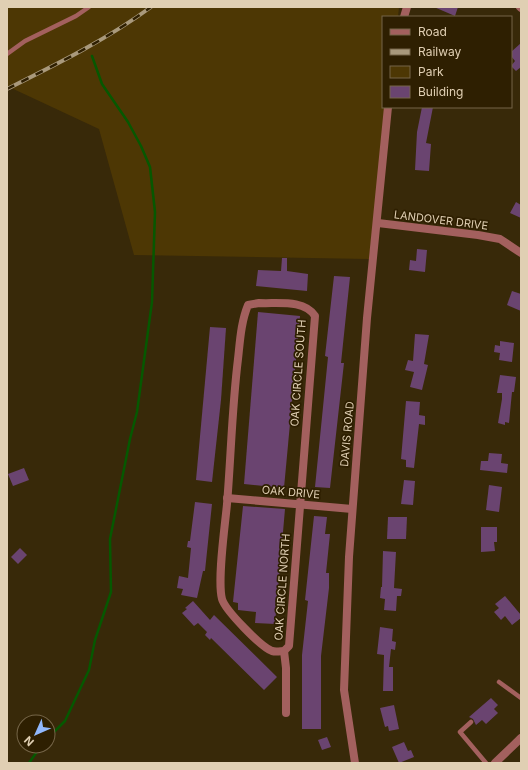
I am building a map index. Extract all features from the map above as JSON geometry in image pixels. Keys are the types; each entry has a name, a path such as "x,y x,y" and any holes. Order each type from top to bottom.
{"street":[{"name":"DAVIS ROAD","path":"355,763 344,690 352,509 367,326 388,108"},
{"name":"LANDOVER DRIVE","path":"378,223 500,239 521,253"},
{"name":"OAK CIRCLE SOUTH","path":"227,498 236,374 244,314 248,305 259,303 298,304 310,310 314,316 299,504"},
{"name":"OAK DRIVE","path":"227,498 352,509"},
{"name":"OAK CIRCLE NORTH","path":"227,498 222,599 235,618 272,651 284,651 289,646 299,504"},
{"path":"284,651 286,668 286,713"},
{"path":"495,763 521,738"}],"lane":[{"path":"7,54 25,41 76,16 89,7"},
{"path":"499,682 521,698"},
{"path":"471,722 460,732 486,763"}],"green space":[{"path":"7,7 399,7 398,16 382,16 382,108 387,108 369,259 134,255 99,129 7,86"}],"building":[{"path":"434,7 458,7 455,16"},
{"path":"521,43 521,67 516,71 512,67 515,61 512,57 512,51"},
{"path":"422,108 433,108 426,143 431,144 429,171 415,170 417,132"},
{"path":"516,202 521,205 521,218 510,213"},
{"path":"417,249 427,250 425,272 409,270 410,260 416,261"},
{"path":"282,258 287,258 287,271 308,274 307,291 256,286 258,270 281,271"},
{"path":"334,276 350,277 341,363 344,363 330,488 315,487 328,357 325,356"},
{"path":"512,291 521,294 521,311 507,305"},
{"path":"258,312 300,316 284,488 244,484"},
{"path":"210,327 226,328 221,400 212,482 196,480"},
{"path":"415,334 429,335 424,364 428,365 422,390 410,387 414,372 405,370 408,360 413,361"},
{"path":"500,341 514,343 512,362 499,360 500,353 494,352 495,345 500,346"},
{"path":"500,375 516,377 514,392 512,392 509,423 505,422 505,425 498,423 502,399 502,393 497,393"},
{"path":"406,401 420,402 419,415 425,416 425,425 419,424 414,468 406,467 406,460 401,459"},
{"path":"489,453 502,454 501,463 508,464 507,473 480,470 481,461 488,461"},
{"path":"24,468 29,480 13,486 8,474"},
{"path":"404,480 415,481 413,505 401,504"},
{"path":"489,485 502,487 499,512 486,510"},
{"path":"195,502 212,504 205,571 203,571 197,598 181,595 183,589 177,588 179,576 188,578 191,548 187,547 188,541 190,541"},
{"path":"243,506 285,509 275,624 255,623 256,612 238,610 238,603 233,602"},
{"path":"314,516 327,517 325,534 330,534 326,573 329,573 329,588 321,656 321,729 302,729 302,655 308,601 305,600"},
{"path":"388,517 407,517 406,539 387,539"},
{"path":"481,527 497,527 497,542 494,542 495,551 481,552"},
{"path":"20,548 27,555 18,564 11,557"},
{"path":"383,551 396,552 394,588 402,589 401,596 397,596 396,611 384,610 385,599 380,598 382,587"},
{"path":"505,596 521,615 521,618 512,625 505,616 501,620 494,612 499,608 495,604"},
{"path":"193,601 210,620 214,615 277,677 264,690 211,638 210,640 205,635 207,632 198,623 194,626 182,613"},
{"path":"380,627 393,629 392,641 396,642 395,650 391,649 389,667 393,667 393,691 383,691 384,655 377,654"},
{"path":"491,698 498,705 494,709 498,713 486,724 482,720 476,725 473,719 469,717"},
{"path":"394,705 399,729 389,731 388,726 385,727 380,708"},
{"path":"327,737 331,747 322,750 318,740"},
{"path":"404,742 408,751 411,750 414,757 399,763 392,747"}],"waterway":[{"path":"56,730 65,721 89,670 95,640 111,592 110,539 130,439 137,412 152,302 155,212 150,167 128,122 102,84 92,56"},
{"path":"29,763 35,754"}],"railway":[{"path":"7,89 99,41 151,7"}]}
